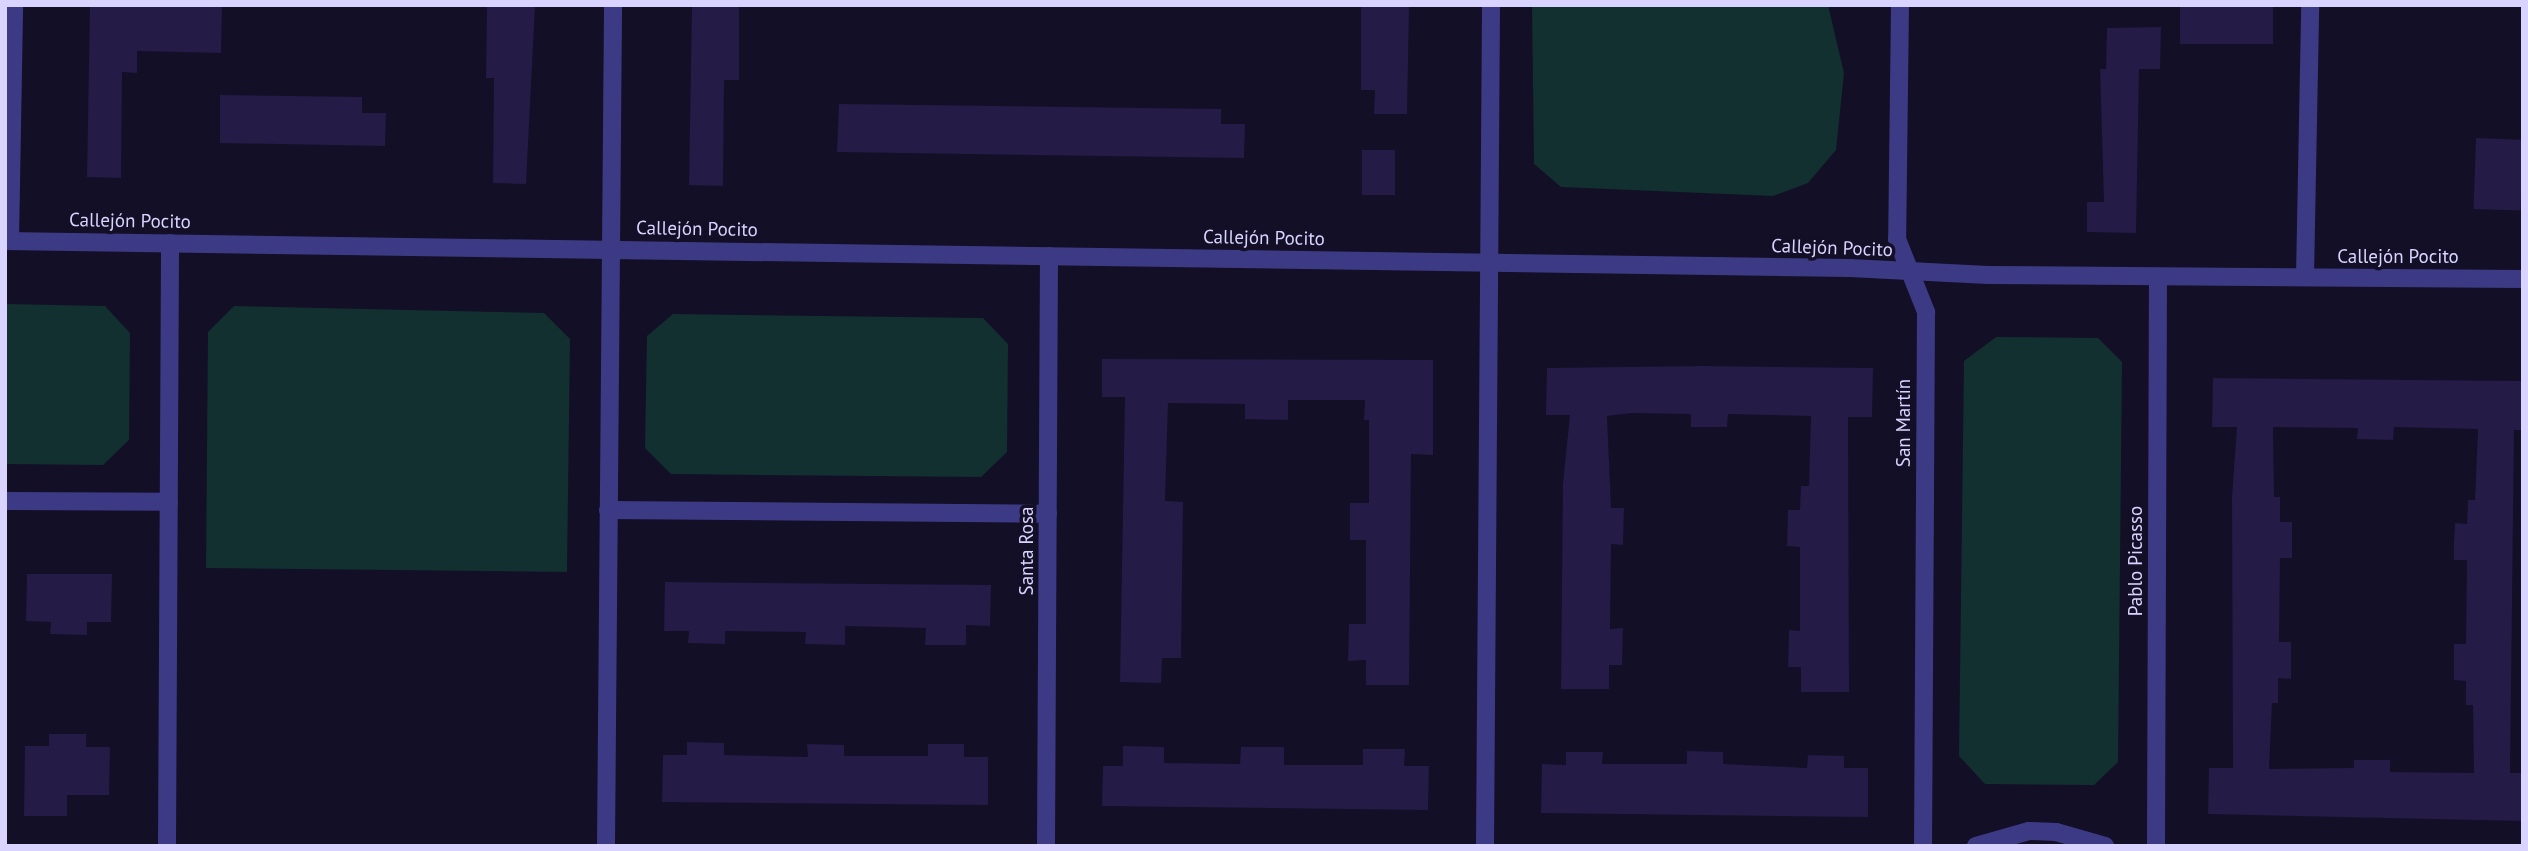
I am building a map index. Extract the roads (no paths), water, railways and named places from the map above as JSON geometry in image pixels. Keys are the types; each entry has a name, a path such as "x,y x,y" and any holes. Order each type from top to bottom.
{"street":[{"path":"8,241 14,5"},
{"path":"606,846 613,5"},
{"path":"1486,846 1487,262 1491,5"},
{"name":"San Martín","path":"1900,5 1897,239 1926,312 1923,846"},
{"path":"2305,277 2310,5"},
{"name":"Callejón Pocito","path":"8,241 1487,262 2158,277 2523,279"},
{"path":"167,846 170,243"},
{"name":"Santa Rosa","path":"1046,846 1049,256"},
{"name":"Pablo Picasso","path":"2156,846 2158,277"},
{"path":"5,501 169,502"},
{"path":"608,510 1048,514"},
{"path":"1976,846 2029,831 2056,832 2105,846"}]}
